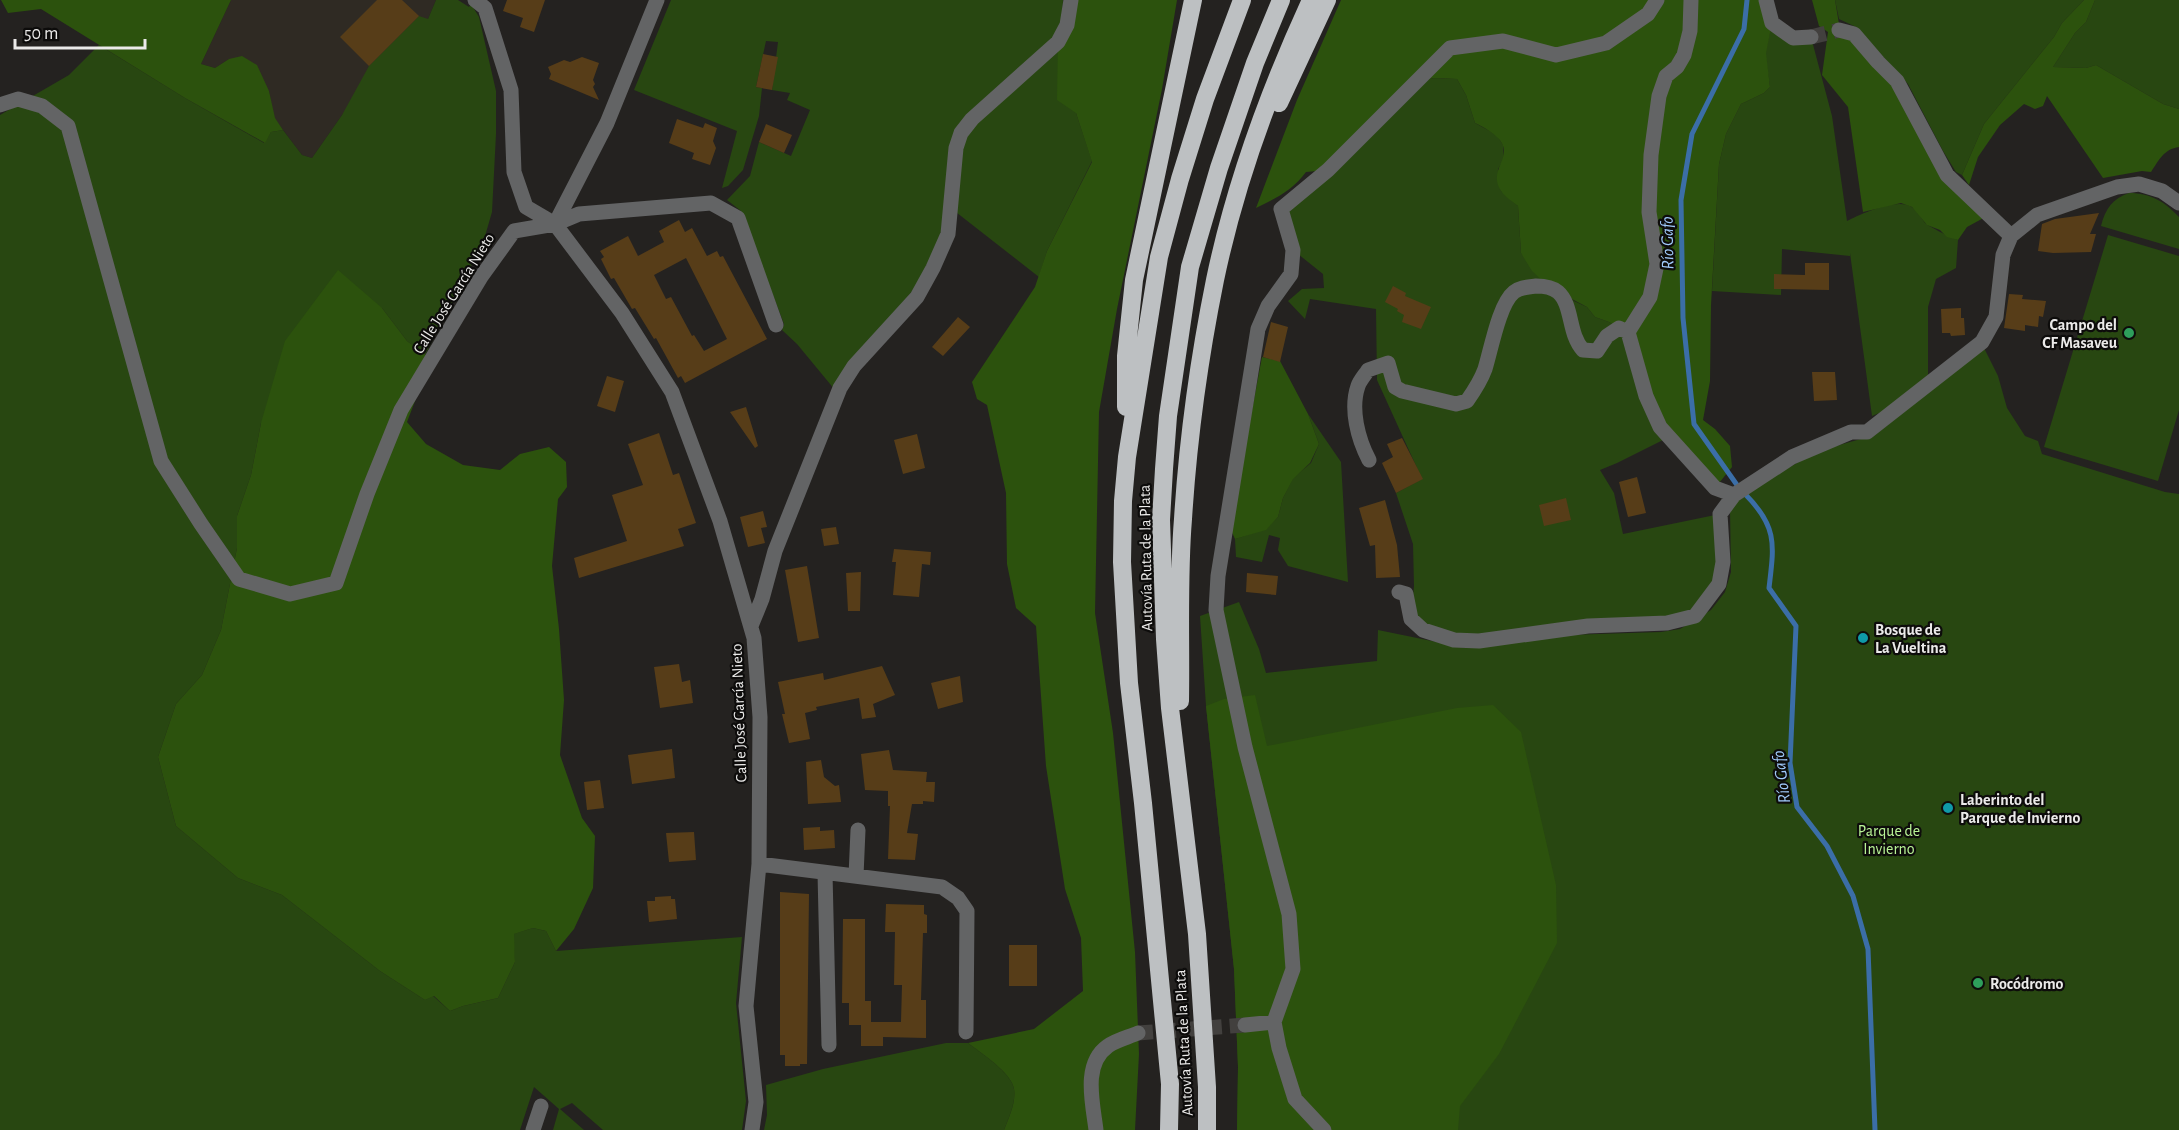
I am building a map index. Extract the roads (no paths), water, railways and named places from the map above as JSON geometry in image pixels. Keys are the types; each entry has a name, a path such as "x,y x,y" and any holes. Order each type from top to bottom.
{"highway":[{"path":"1127,457 1126,356 1134,280 1192,0"},
{"name":"Autovía Ruta de la Plata","path":"1169,1130 1170,1084 1129,683 1122,562 1127,457 1159,257 1179,179 1205,99 1242,0"},
{"name":"Autovía Ruta de la Plata","path":"1207,1130 1208,1087 1197,934 1170,708 1161,520 1168,416 1190,267 1219,168 1255,63 1281,0"},
{"path":"1179,772 1182,521 1192,413 1215,279 1239,189 1277,77 1311,0"},
{"path":"1239,189 1327,0"}],"street":[{"path":"475,0 485,8 511,90 514,172 526,207 555,224"},
{"path":"555,224 607,123 657,0"},
{"path":"750,626 762,599 775,551 840,388 854,366 917,297 948,234 956,148 961,133 972,119 1058,42 1067,25 1071,0"},
{"path":"1324,1130 1295,1099 1279,1048 1274,1022 1293,969 1289,914 1245,747 1216,610 1218,576 1258,329 1268,306 1291,274 1293,250 1281,209 1328,170 1450,48 1503,41 1556,55 1606,43 1648,14 1657,0"},
{"path":"1691,0 1690,31 1684,55 1677,67 1666,76 1659,96 1651,155 1649,212 1657,264 1650,297 1628,332 1646,396 1660,427 1715,488 1734,495"},
{"path":"1766,0 1772,23 1793,38 1811,37"},
{"path":"1839,30 1854,34 1897,81 1947,175 2011,236"},
{"name":"Calle José García Nieto","path":"0,105 18,99 42,106 68,126 161,461 239,579 290,594 336,583 367,494 401,410 481,277 514,231 555,224 622,313 672,392 720,521 754,638 760,717 759,864 746,1006 756,1101 752,1130"},
{"path":"1398,592 1406,594 1411,619 1424,630 1454,640 1479,641 1588,626 1667,623 1695,616 1719,584 1724,562 1720,514 1734,495 1792,457 1851,432 1868,432 1982,342 1996,317 2003,255 2011,236 2037,215 2117,187 2139,184 2162,191 2179,203"},
{"path":"555,224 579,214 711,203 738,218 776,325"},
{"path":"1369,460 1357,430 1356,408 1358,387 1368,370 1388,363 1395,387 1402,391 1456,404 1467,401 1484,370 1499,318 1510,296 1516,290 1540,286 1549,287 1558,292 1564,301 1575,342 1583,350 1597,351 1607,336 1619,328 1628,332"},
{"path":"856,876 858,830"},
{"path":"759,864 942,887 958,898 967,911 966,1032"},
{"path":"825,873 829,1045"},
{"path":"1245,1024 1274,1022"},
{"path":"1096,1130 1092,1066 1107,1046 1138,1033"},
{"path":"533,1130 541,1106"}],"waterway":[{"name":"Río Gafo","path":"1737,485 1694,424 1683,318 1681,200 1692,134 1744,29 1747,0"},
{"name":"Río Gafo","path":"1745,494 1763,517 1771,537 1772,560 1769,588 1796,626 1790,763 1797,807 1827,846 1853,896 1868,949 1875,1130"}],"tunnel":[{"path":"1811,37 1839,30"},
{"path":"1138,1033 1245,1025"}],"place":[{"name":"Campo del CF Masaveu","path":"2129,333"},
{"name":"Bosque de La Vueltina","path":"1863,638"},
{"name":"Laberinto del Parque de Invierno","path":"1948,808"},
{"name":"Rocódromo","path":"1978,983"}],"park label":[{"name":"Parque de Invierno","path":"1889,839"}]}
